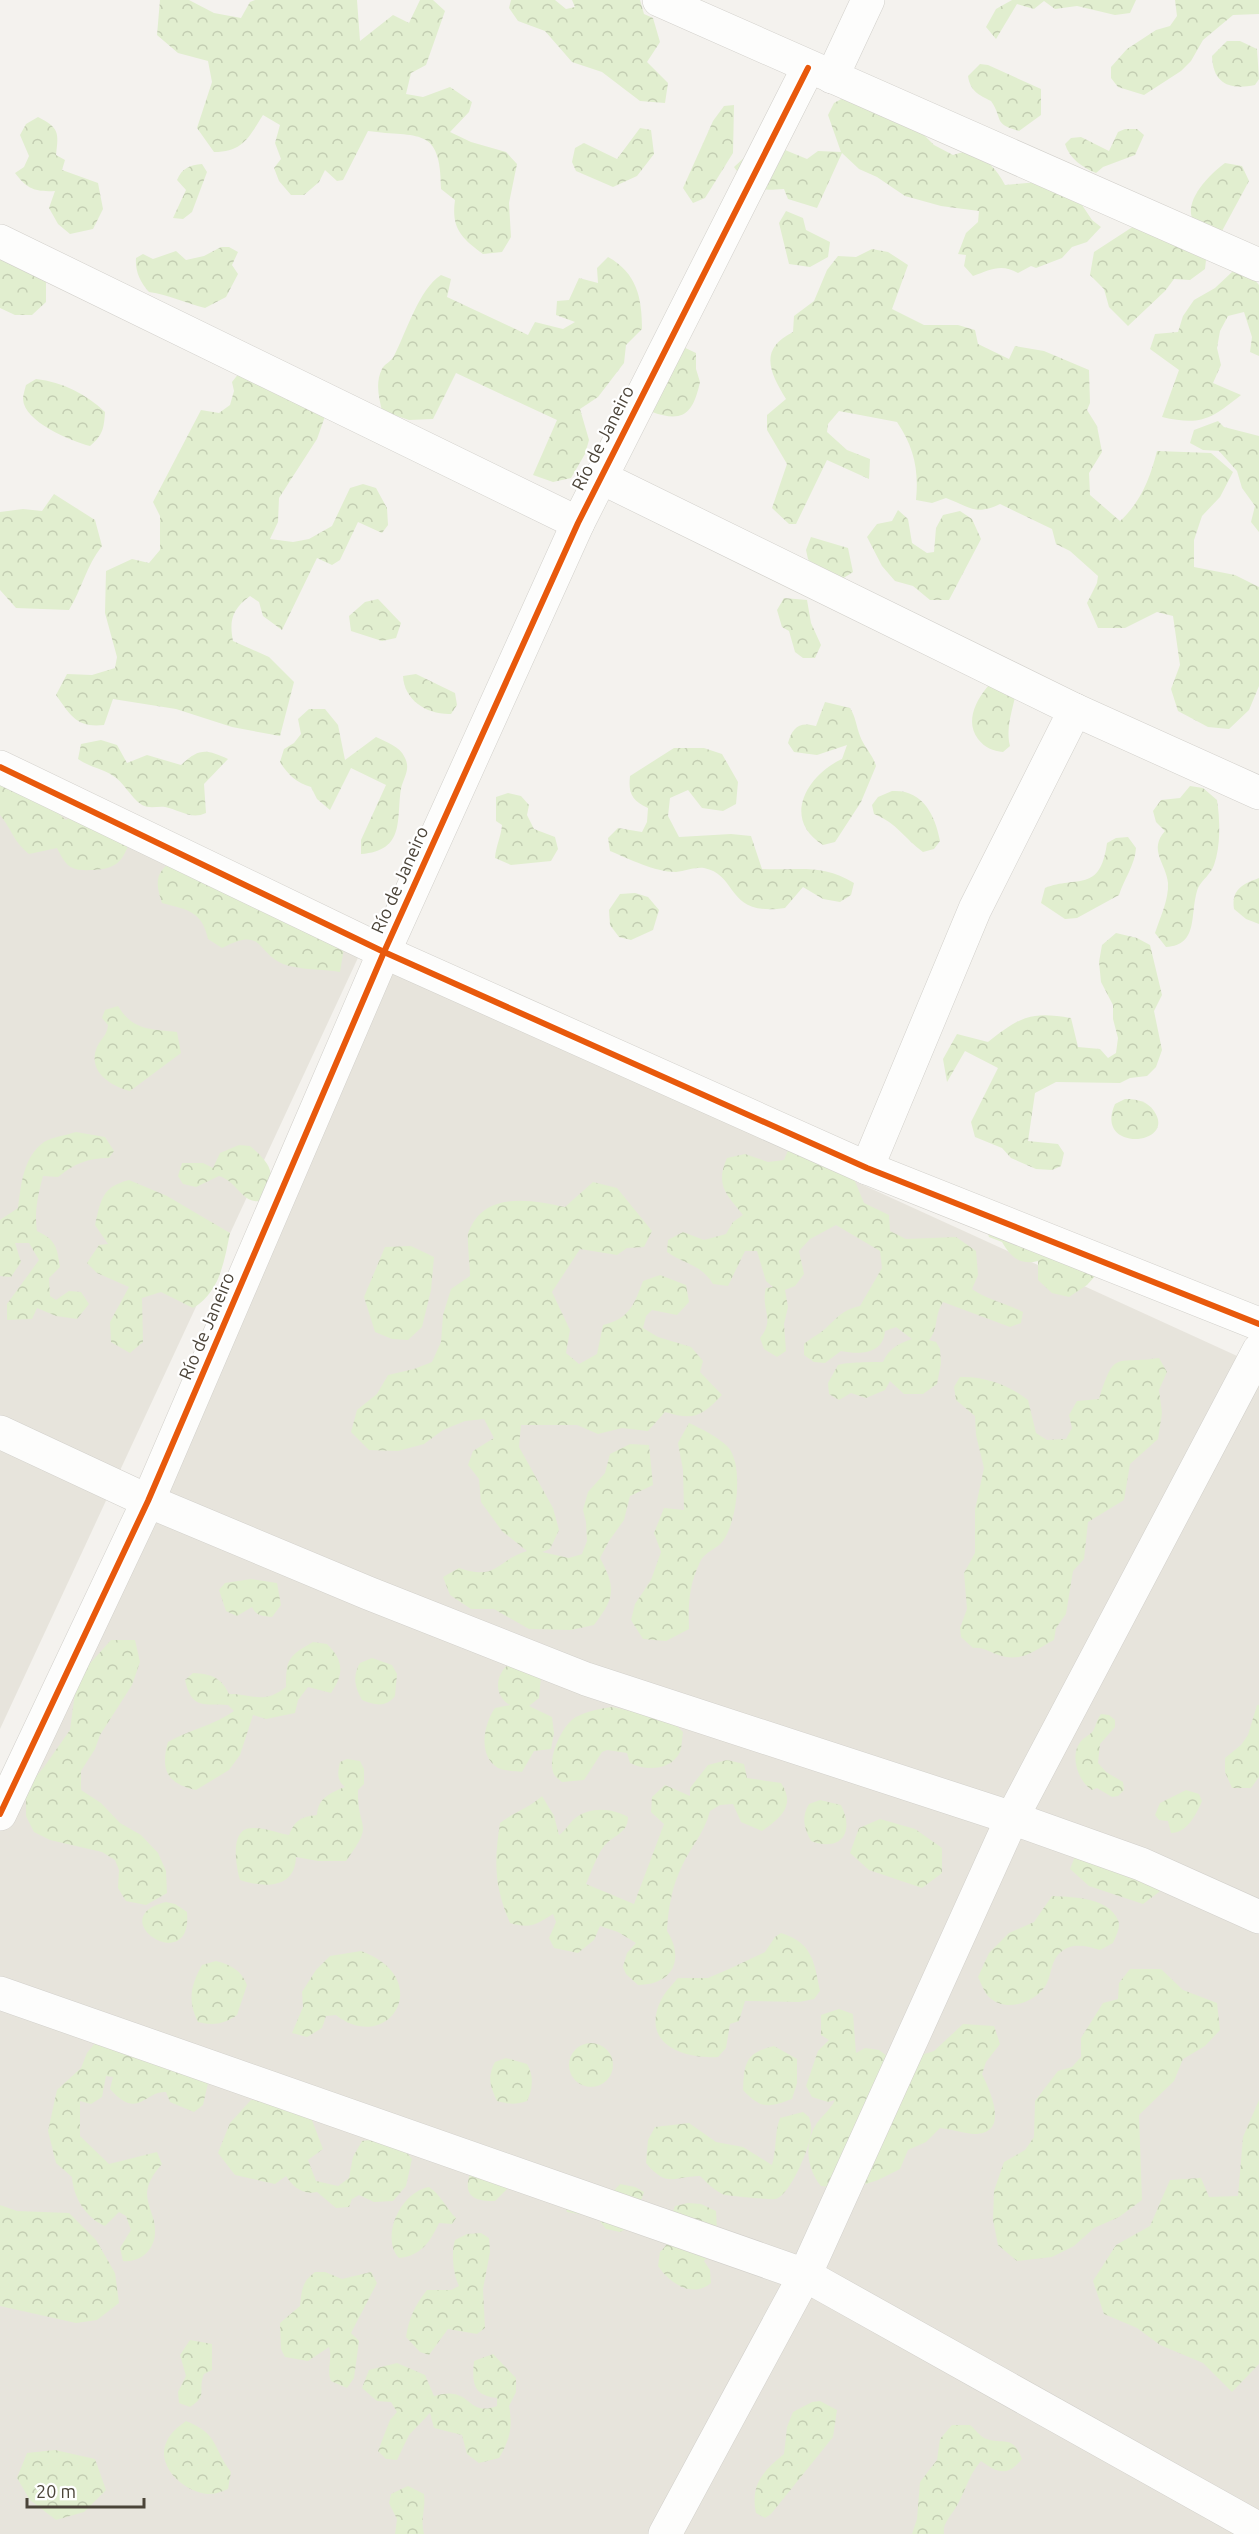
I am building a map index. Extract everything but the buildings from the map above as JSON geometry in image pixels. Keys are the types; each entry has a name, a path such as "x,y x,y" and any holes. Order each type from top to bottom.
{"street":[{"path":"659,0 1259,265"},
{"name":"Río de Janeiro","path":"0,1814 148,1502 384,952 600,477 820,73 868,0"},
{"path":"0,241 578,523"},
{"path":"600,477 1075,710 1259,793"},
{"path":"867,1168 975,909 1075,710"},
{"path":"0,767 384,952 867,1168 1259,1324"},
{"path":"665,2534 805,2275 1012,1818 1259,1350"},
{"path":"0,1432 148,1502 368,1593 586,1678 1012,1818 1141,1864 1259,1917"},
{"path":"0,1993 805,2275 1259,2529"}],"shaded area":[{"path":"0,777 363,947 0,1729"},
{"path":"386,967 1259,1366 1259,2534 0,2534 0,1778"}],"green space":[{"path":"160,0 189,0 214,13 241,18 250,2 255,0 357,0 360,41 393,15 409,23 420,0 433,0 445,11 426,65 411,73 406,94 423,97 450,87 472,102 469,112 450,132 471,142 506,152 517,164 509,203 511,237 502,252 483,254 459,232 454,210 455,200 441,189 437,154 431,144 423,139 368,131 343,180 337,181 325,170 319,182 304,195 291,195 279,181 274,168 281,159 275,143 280,125 263,115 239,146 214,152 197,128 212,82 208,61 178,53 157,35"},
{"path":"511,0 555,0 566,9 575,7 572,0 640,0 644,14 653,18 660,42 647,62 668,83 665,103 640,101 602,72 572,62 545,31 518,21 509,8"},
{"path":"1012,0 1136,0 1130,13 1115,15 1077,6 1055,9 1044,1 1034,9 1017,4 996,39 986,27 996,9"},
{"path":"1175,0 1259,0 1259,14 1233,15 1203,40 1191,61 1181,71 1144,95 1118,87 1111,78 1111,67 1127,49 1156,30 1170,26 1177,16"},
{"path":"1227,41 1240,41 1257,49 1259,79 1255,85 1231,86 1220,79 1216,73 1212,56"},
{"path":"980,64 988,65 1041,89 1041,115 1019,131 1005,126 991,101 976,92 969,81 968,76"},
{"path":"845,97 924,135 934,145 953,155 970,150 990,165 1005,185 1038,182 1080,202 1092,220 1101,227 1087,242 1072,247 1062,258 1036,268 1031,266 1018,273 1006,268 996,268 973,276 964,266 966,255 958,254 966,233 978,222 979,211 941,206 905,196 877,177 859,169 842,153 817,208 788,199 784,189 767,190 750,185 734,167 746,156 768,143 807,159 818,151 841,152 828,115 834,103"},
{"path":"734,105 733,153 705,198 693,203 683,188 713,121 724,106"},
{"path":"38,117 50,124 56,132 56,155 65,160 62,170 98,183 103,209 93,229 70,234 58,224 49,208 55,191 32,188 15,173 24,167 29,156 20,135 26,124"},
{"path":"640,128 651,130 654,154 637,176 613,187 576,171 572,162 575,148 584,143 617,159"},
{"path":"1125,129 1137,129 1144,135 1135,155 1103,167 1096,173 1077,162 1065,144 1071,138 1081,137 1109,151 1118,132"},
{"path":"1225,163 1242,166 1249,181 1222,231 1192,218 1191,211 1195,195"},
{"path":"202,164 207,172 192,212 183,219 173,218 186,190 177,180 179,176 187,168"},
{"path":"786,211 803,218 806,230 830,242 828,257 810,267 789,264 779,223"},
{"path":"1134,226 1207,251 1205,269 1190,280 1174,279 1165,291 1128,326 1109,307 1104,289 1090,275 1094,252"},
{"path":"221,247 229,247 238,252 232,265 238,274 226,297 205,308 149,292 137,272 136,258 143,254 153,259 176,251 186,260 204,256"},
{"path":"872,249 888,252 908,265 892,309 924,325 958,325 975,330 978,344 1009,359 1015,346 1044,351 1089,370 1090,403 1087,410 1097,426 1102,452 1089,473 1090,495 1120,521 1134,506 1144,489 1157,451 1211,453 1233,472 1220,497 1202,516 1194,540 1194,567 1235,575 1259,587 1259,686 1249,710 1229,729 1208,727 1178,711 1171,689 1180,665 1173,616 1157,612 1125,628 1098,628 1087,603 1098,576 1070,551 1056,544 1052,529 1000,504 978,510 946,498 932,503 916,500 917,479 914,459 908,441 897,422 839,411 828,424 827,432 847,450 870,459 869,479 827,460 796,524 789,524 772,508 787,464 767,430 767,415 786,399 772,370 771,353 782,339 793,332 794,316 814,301 827,270 838,256 856,257"},
{"path":"0,251 46,278 46,302 32,315 15,315 0,308"},
{"path":"608,257 626,271 636,287 641,307 642,329 626,345 624,363 598,397 580,409 589,440 585,454 571,478 553,482 533,475 557,420 456,373 433,419 409,420 382,411 378,385 382,369 394,356 426,290 441,275 451,279 447,297 528,335 535,322 563,329 575,322 556,315 557,301 569,300 579,278 598,283 597,268"},
{"path":"1232,272 1249,273 1259,285 1259,356 1250,352 1252,337 1244,312 1228,316 1220,331 1217,348 1221,365 1213,383 1241,395 1221,410 1205,418 1187,421 1162,417 1179,370 1150,349 1155,334 1178,332 1183,316 1194,300 1215,288"},
{"path":"677,344 696,353 696,369 700,382 694,402 685,413 679,416 652,412"},
{"path":"247,363 328,408 317,439 279,498 278,522 270,539 293,542 309,539 332,526 350,488 363,484 376,488 387,508 388,525 382,533 358,522 340,560 332,565 317,558 282,630 263,616 259,602 250,596 239,606 233,616 231,627 233,641 269,657 294,682 280,736 232,727 176,709 113,699 104,725 87,725 71,715 56,695 67,674 92,675 115,668 117,657 105,613 106,571 132,559 149,563 160,550 160,516 153,502 201,410 219,413 230,405 234,391 232,382"},
{"path":"36,379 74,390 105,412 102,431 90,446 61,435 31,415 25,407 23,397 26,385"},
{"path":"1218,421 1224,427 1259,436 1259,532 1251,522 1255,506 1242,488 1237,471 1219,451 1203,450 1190,443 1194,430"},
{"path":"54,494 95,520 102,546 92,561 69,610 16,608 0,590 0,512 23,509 42,511"},
{"path":"898,510 908,519 912,543 927,553 934,552 936,528 943,515 960,511 972,519 981,539 949,600 930,600 913,586 895,581 882,566 867,537 877,524 892,521"},
{"path":"811,537 848,548 853,572 831,586 808,559 806,550"},
{"path":"784,598 807,600 811,623 821,645 815,658 803,658 795,652 789,631 782,627 777,610"},
{"path":"378,599 401,623 396,638 382,641 351,631 349,616 365,602"},
{"path":"416,674 455,693 457,705 451,714 426,709 412,699 404,685 403,676"},
{"path":"998,675 1017,684 1009,723 1010,746 1003,752 989,748 981,742 974,731 972,722 980,696"},
{"path":"825,702 850,708 862,740 876,766 861,802 835,842 823,845 810,834 803,823 801,811 804,798 818,776 829,766 842,759 847,745 817,755 794,752 788,743 797,727 805,724 816,726"},
{"path":"309,709 325,709 338,725 345,760 376,737 403,754 407,766 401,789 398,822 392,840 386,847 375,852 361,854 361,840 386,785 351,768 330,810 317,799 311,787 293,778 280,762 284,749 294,743 301,734 298,719"},
{"path":"101,740 117,745 127,763 147,755 181,765 193,755 203,752 214,753 228,759 204,784 206,813 190,815 165,807 142,805 116,778 78,759 81,744"},
{"path":"674,748 704,748 722,754 738,782 736,804 723,811 702,808 688,790 670,798 668,816 679,837 731,834 751,836 762,869 809,869 831,873 854,883 851,895 840,902 823,899 803,887 785,908 752,907 742,901 715,872 704,868 676,872 659,870 610,851 608,838 618,828 642,832 647,822 648,808 632,796 630,776"},
{"path":"0,765 66,820 80,810 130,840 118,863 101,869 75,869 67,864 57,848 29,854 19,844 0,815"},
{"path":"1190,786 1203,788 1217,800 1218,849 1213,868 1198,888 1189,934 1177,945 1166,947 1155,933 1168,889 1167,876 1158,851 1160,838 1165,831 1156,822 1153,811 1161,800 1180,798"},
{"path":"892,791 911,794 919,799 931,813 940,841 934,849 923,852 895,826 874,814 872,805 878,797"},
{"path":"508,793 521,796 529,805 527,815 534,829 555,837 558,849 551,861 511,865 495,858 502,825 496,821 496,797"},
{"path":"1128,837 1136,848 1132,866 1119,895 1077,918 1065,919 1041,903 1045,888 1085,880 1093,876 1104,859 1107,843 1116,838"},
{"path":"174,859 344,948 340,972 283,964 252,940 236,942 222,948 208,939 198,917 186,910 162,903 158,878 163,869"},
{"path":"1259,878 1259,924 1246,919 1234,909 1234,897 1239,889"},
{"path":"635,893 648,897 659,910 653,930 631,940 619,937 610,925 609,910 620,894"},
{"path":"1116,933 1137,938 1150,945 1162,995 1154,1011 1162,1050 1156,1067 1147,1076 1130,1078 1120,1083 1056,1082 1035,1093 1028,1141 1058,1144 1064,1153 1061,1166 1052,1170 1036,1169 1011,1158 1002,1148 975,1137 971,1122 998,1068 965,1051 947,1082 943,1059 957,1034 988,1042 1026,1018 1045,1015 1071,1018 1078,1047 1100,1049 1108,1058 1116,1053 1118,1038 1113,1019 1113,1005 1101,982 1099,962 1102,945"},
{"path":"118,1006 136,1024 151,1029 177,1032 181,1053 130,1091 108,1081 102,1076 95,1063 97,1047 108,1025 102,1018 105,1010"},
{"path":"1125,1099 1141,1101 1154,1111 1158,1123 1155,1132 1135,1139 1124,1137 1115,1131 1111,1120 1115,1104"},
{"path":"76,1132 105,1137 114,1151 109,1158 81,1163 58,1177 43,1176 37,1204 36,1224 37,1231 52,1241 58,1254 60,1267 49,1278 50,1296 56,1300 69,1291 81,1292 89,1304 77,1319 56,1316 37,1308 32,1319 7,1320 7,1304 39,1260 29,1243 15,1243 21,1262 11,1277 0,1276 0,1220 18,1208 24,1172 37,1148 47,1140"},
{"path":"239,1145 250,1146 267,1164 271,1182 267,1199 259,1201 247,1198 226,1179 219,1176 196,1187 183,1184 178,1176 182,1163 203,1163 213,1168 220,1153"},
{"path":"789,1148 852,1174 864,1203 889,1215 890,1231 906,1239 956,1237 976,1251 978,1275 972,1289 1023,1312 1021,1323 1010,1327 943,1302 929,1340 936,1342 940,1349 941,1363 937,1384 923,1394 904,1394 890,1381 885,1390 866,1398 851,1393 839,1400 829,1394 828,1383 838,1365 883,1362 894,1347 912,1339 896,1327 885,1331 880,1344 870,1351 856,1353 841,1351 825,1363 814,1362 804,1355 804,1344 823,1331 842,1313 860,1306 882,1268 880,1251 836,1225 810,1239 799,1251 804,1274 795,1286 785,1290 788,1307 784,1324 786,1351 777,1357 764,1349 760,1338 767,1325 766,1288 773,1287 766,1281 757,1251 745,1251 728,1286 713,1284 698,1268 667,1252 668,1240 683,1232 704,1240 726,1234 733,1222 743,1215 727,1195 722,1182 727,1158 745,1154 768,1162 784,1160"},
{"path":"129,1180 167,1196 230,1233 215,1285 209,1294 193,1308 161,1292 142,1298 143,1342 130,1353 111,1342 110,1322 129,1287 97,1273 87,1263 99,1245 108,1244 95,1225 104,1195 113,1186"},
{"path":"593,1182 617,1188 652,1231 644,1247 627,1248 617,1255 580,1249 552,1292 570,1330 566,1353 579,1364 597,1354 603,1325 625,1315 637,1297 643,1281 660,1275 686,1285 689,1302 677,1315 652,1310 646,1316 643,1328 658,1337 691,1347 703,1361 700,1372 722,1395 709,1408 697,1415 683,1416 665,1412 648,1431 622,1428 598,1434 577,1425 521,1425 519,1447 553,1508 559,1530 550,1549 542,1552 569,1558 582,1554 587,1541 583,1510 588,1492 605,1473 610,1454 630,1444 649,1445 653,1485 630,1496 624,1520 600,1558 609,1578 611,1593 606,1608 594,1625 571,1630 529,1629 494,1609 471,1609 450,1595 443,1577 459,1568 489,1571 527,1551 502,1531 481,1502 479,1479 468,1465 473,1451 494,1438 484,1419 465,1421 443,1430 424,1444 398,1451 369,1450 351,1432 357,1410 377,1394 388,1375 432,1362 441,1342 443,1315 451,1289 470,1276 468,1234 475,1220 496,1204 509,1201 537,1202 565,1207"},
{"path":"986,1227 1096,1275 1087,1285 1069,1297 1052,1293 1038,1280 1038,1261 1026,1262 1016,1259 1002,1242 989,1237"},
{"path":"411,1246 434,1257 431,1290 422,1327 408,1340 392,1339 375,1332 364,1297 385,1247"},
{"path":"1159,1358 1167,1372 1159,1390 1162,1413 1158,1439 1130,1464 1124,1500 1088,1522 1084,1559 1073,1571 1066,1614 1056,1628 1054,1640 1026,1655 1012,1658 973,1648 961,1637 960,1628 967,1609 964,1573 975,1553 975,1510 984,1468 976,1435 975,1416 956,1400 954,1387 960,1377 996,1382 1013,1390 1028,1400 1036,1433 1047,1440 1066,1439 1072,1428 1069,1415 1077,1401 1099,1399 1113,1365 1118,1362"},
{"path":"689,1423 720,1440 733,1455 737,1480 735,1508 723,1541 704,1556 696,1570 690,1595 689,1629 666,1641 643,1639 631,1620 635,1604 651,1580 661,1552 654,1533 664,1508 684,1510 683,1470 678,1443"},
{"path":"251,1579 277,1583 281,1605 272,1617 257,1614 252,1607 237,1616 226,1611 219,1590 225,1583"},
{"path":"111,1640 135,1640 140,1662 132,1685 100,1735 95,1749 81,1771 81,1790 101,1803 120,1823 141,1835 158,1853 166,1871 167,1893 146,1905 126,1901 118,1888 119,1870 115,1860 102,1852 50,1840 34,1832 26,1816 26,1788 70,1730 77,1678"},
{"path":"313,1642 327,1644 339,1661 339,1679 331,1693 308,1687 298,1700 295,1713 266,1719 253,1715 240,1755 229,1770 196,1790 178,1784 172,1779 168,1774 165,1760 168,1742 234,1711 228,1705 205,1704 195,1700 185,1680 193,1673 205,1674 219,1680 229,1694 271,1696 286,1687 290,1659"},
{"path":"372,1658 392,1665 397,1674 395,1696 384,1704 362,1700 356,1686 355,1677 360,1663"},
{"path":"515,1661 541,1677 539,1698 529,1706 552,1717 554,1733 551,1749 534,1751 522,1772 498,1768 491,1762 484,1739 488,1722 495,1708 510,1705 500,1695 498,1682 504,1669"},
{"path":"1257,1705 1259,1705 1259,1777 1251,1788 1232,1788 1225,1772 1225,1758 1241,1745 1248,1735"},
{"path":"612,1707 671,1720 683,1732 680,1752 670,1763 650,1768 630,1763 627,1753 607,1750 602,1752 584,1780 562,1782 554,1775 552,1766 554,1750 561,1734 576,1717"},
{"path":"1101,1714 1109,1715 1115,1720 1115,1727 1100,1744 1098,1763 1106,1772 1123,1782 1124,1790 1118,1796 1112,1797 1097,1788 1092,1790 1083,1781 1077,1769 1076,1750 1082,1740 1093,1731"},
{"path":"347,1759 360,1761 364,1769 364,1784 358,1790 363,1832 346,1861 318,1861 296,1857 290,1875 277,1884 249,1883 240,1880 236,1849 240,1834 245,1830 256,1828 289,1835 299,1820 317,1815 322,1800 345,1787 340,1782 338,1772 340,1762"},
{"path":"727,1760 744,1764 747,1778 781,1783 787,1804 780,1816 762,1831 741,1822 733,1804 720,1805 710,1811 682,1866 673,1890 667,1931 675,1951 675,1960 667,1975 660,1981 638,1985 626,1974 623,1967 627,1953 636,1943 618,1932 600,1926 594,1940 578,1953 554,1948 549,1938 556,1922 553,1914 533,1925 523,1926 510,1923 498,1885 496,1862 500,1823 542,1796 554,1816 559,1835 573,1820 586,1812 607,1810 628,1817 626,1827 602,1849 586,1884 634,1904 664,1824 651,1812 652,1797 665,1785 690,1796 690,1788 708,1765"},
{"path":"1186,1790 1199,1794 1202,1801 1186,1827 1171,1833 1168,1821 1159,1820 1155,1815 1160,1803"},
{"path":"820,1800 841,1805 845,1815 846,1832 837,1842 821,1844 811,1841 807,1832 804,1818 809,1804"},
{"path":"880,1819 915,1829 942,1848 942,1873 922,1888 869,1870 850,1853 859,1828"},
{"path":"1101,1835 1136,1845 1163,1864 1163,1889 1143,1904 1089,1886 1070,1869 1080,1844"},
{"path":"1052,1896 1089,1900 1113,1912 1119,1926 1113,1943 1100,1950 1080,1946 1065,1949 1057,1956 1046,1985 1035,1997 1019,2004 996,2002 987,1995 978,1977 989,1953 1009,1933 1034,1922"},
{"path":"166,1902 175,1904 187,1912 185,1931 177,1941 166,1942 154,1938 145,1930 142,1920 148,1910"},
{"path":"781,1933 800,1942 810,1955 820,1991 814,1999 799,2002 745,2001 739,2021 730,2024 726,2048 718,2057 691,2055 668,2046 656,2028 656,2015 661,2000 678,1978 708,1978 729,1969 765,1952 775,1937"},
{"path":"361,1951 384,1963 396,1979 400,1994 397,2009 387,2020 373,2026 355,2025 336,2015 326,2016 322,2028 307,2037 292,2033 303,2007 302,1992 316,1970 330,1956"},
{"path":"216,1961 235,1969 242,1975 247,1985 237,2015 218,2023 198,2022 192,2007 195,1979 202,1965"},
{"path":"1130,1969 1161,1969 1183,1990 1217,2003 1220,2030 1205,2046 1183,2059 1174,2081 1139,2115 1142,2200 1119,2217 1094,2228 1074,2246 1052,2257 1017,2261 998,2245 993,2220 994,2191 1004,2162 1025,2150 1034,2137 1035,2101 1058,2071 1072,2067 1081,2057 1081,2038 1103,2003 1118,1999 1119,1983"},
{"path":"839,2009 853,2014 856,2053 865,2048 879,2050 887,2056 911,2058 934,2051 963,2024 994,2026 1000,2044 986,2062 982,2074 995,2111 992,2127 985,2132 973,2134 940,2128 926,2142 908,2150 900,2169 878,2180 851,2189 821,2186 812,2171 808,2155 810,2139 817,2123 835,2100 828,2102 812,2097 806,2086 818,2051 829,2040 821,2035 821,2015"},
{"path":"96,2042 208,2083 203,2105 194,2112 170,2102 166,2092 158,2093 134,2104 127,2103 110,2089 113,2077 106,2076 102,2097 91,2104 80,2101 80,2136 109,2164 157,2152 162,2164 150,2181 147,2193 155,2225 155,2237 150,2249 136,2260 123,2261 120,2248 131,2230 126,2216 119,2212 105,2226 86,2212 75,2192 72,2177 56,2163 48,2131 57,2090 81,2068 87,2053"},
{"path":"591,2043 600,2044 607,2049 612,2056 612,2074 607,2081 600,2086 591,2087 582,2086 575,2081 570,2074 569,2065 570,2056 575,2049 582,2044"},
{"path":"774,2046 797,2059 797,2083 792,2099 765,2105 755,2101 743,2090 744,2072 752,2056"},
{"path":"506,2058 527,2064 532,2082 527,2101 512,2104 497,2101 491,2086 491,2072 495,2062"},
{"path":"251,2100 283,2102 310,2115 323,2149 308,2160 316,2181 338,2186 349,2178 353,2157 362,2141 385,2139 401,2146 412,2159 406,2186 393,2201 374,2202 359,2195 352,2199 349,2207 336,2208 317,2192 312,2193 299,2189 286,2176 275,2184 235,2175 218,2153 230,2123"},
{"path":"1259,2100 1259,2364 1232,2392 1203,2363 1160,2345 1137,2328 1104,2314 1093,2281 1116,2245 1150,2226 1170,2180 1201,2178 1209,2197 1238,2196 1243,2137"},
{"path":"803,2112 809,2117 811,2125 808,2147 794,2179 776,2199 722,2194 700,2176 665,2178 659,2176 646,2163 648,2140 655,2127 689,2123 716,2142 743,2147 772,2165 780,2118"},
{"path":"471,2171 511,2185 495,2201 480,2200 471,2195 469,2191"},
{"path":"620,2184 635,2187 644,2192 632,2226 620,2232 606,2229 590,2209 579,2214 567,2212 562,2198 609,2196"},
{"path":"429,2187 456,2218 452,2224 439,2223 428,2242 419,2251 399,2258 392,2238 396,2216 410,2197"},
{"path":"688,2203 701,2204 716,2211 717,2231 732,2267 709,2256 704,2261 710,2270 711,2283 704,2288 682,2287 658,2266 660,2252 668,2240 668,2223 675,2206"},
{"path":"0,2205 17,2211 69,2213 96,2240 115,2273 119,2303 97,2320 76,2323 0,2306"},
{"path":"481,2233 489,2238 490,2252 483,2289 485,2328 477,2334 448,2329 429,2355 420,2352 406,2337 416,2306 427,2290 451,2290 459,2286 453,2263 455,2240 467,2234"},
{"path":"315,2272 325,2272 342,2279 371,2272 377,2283 351,2333 359,2341 354,2378 347,2388 331,2381 329,2347 308,2361 285,2357 281,2349 280,2323 300,2306 305,2283"},
{"path":"190,2340 212,2344 212,2370 204,2374 201,2396 190,2407 179,2403 178,2392 186,2376 180,2355"},
{"path":"493,2354 516,2378 516,2392 509,2406 510,2433 499,2458 479,2463 467,2454 462,2435 434,2428 430,2413 409,2435 397,2460 386,2459 378,2451 390,2420 397,2412 391,2402 377,2401 362,2388 369,2370 397,2363 425,2375 434,2396 447,2393 456,2394 479,2408 487,2409 497,2406 497,2398 483,2394 476,2387 473,2376 474,2361"},
{"path":"820,2401 837,2410 833,2437 771,2514 765,2518 756,2513 755,2494 760,2479 784,2454 787,2427 793,2412 812,2402"},
{"path":"186,2421 204,2431 214,2442 231,2472 228,2489 212,2494 201,2493 182,2484 169,2469 164,2450 167,2441 173,2432"},
{"path":"952,2425 970,2425 984,2438 1011,2443 1022,2459 1007,2471 997,2470 981,2461 946,2522 944,2534 912,2534 917,2519 920,2482 937,2460 940,2439"},
{"path":"55,2450 95,2459 106,2490 84,2512 56,2520 30,2500 17,2478 27,2453"},
{"path":"408,2486 424,2494 424,2534 395,2534 397,2519 389,2503 391,2494"}],"cycle path":[{"path":"0,1814 148,1501 384,952 578,523 808,68"},
{"path":"0,767 384,952 867,1168 1259,1324"}]}
